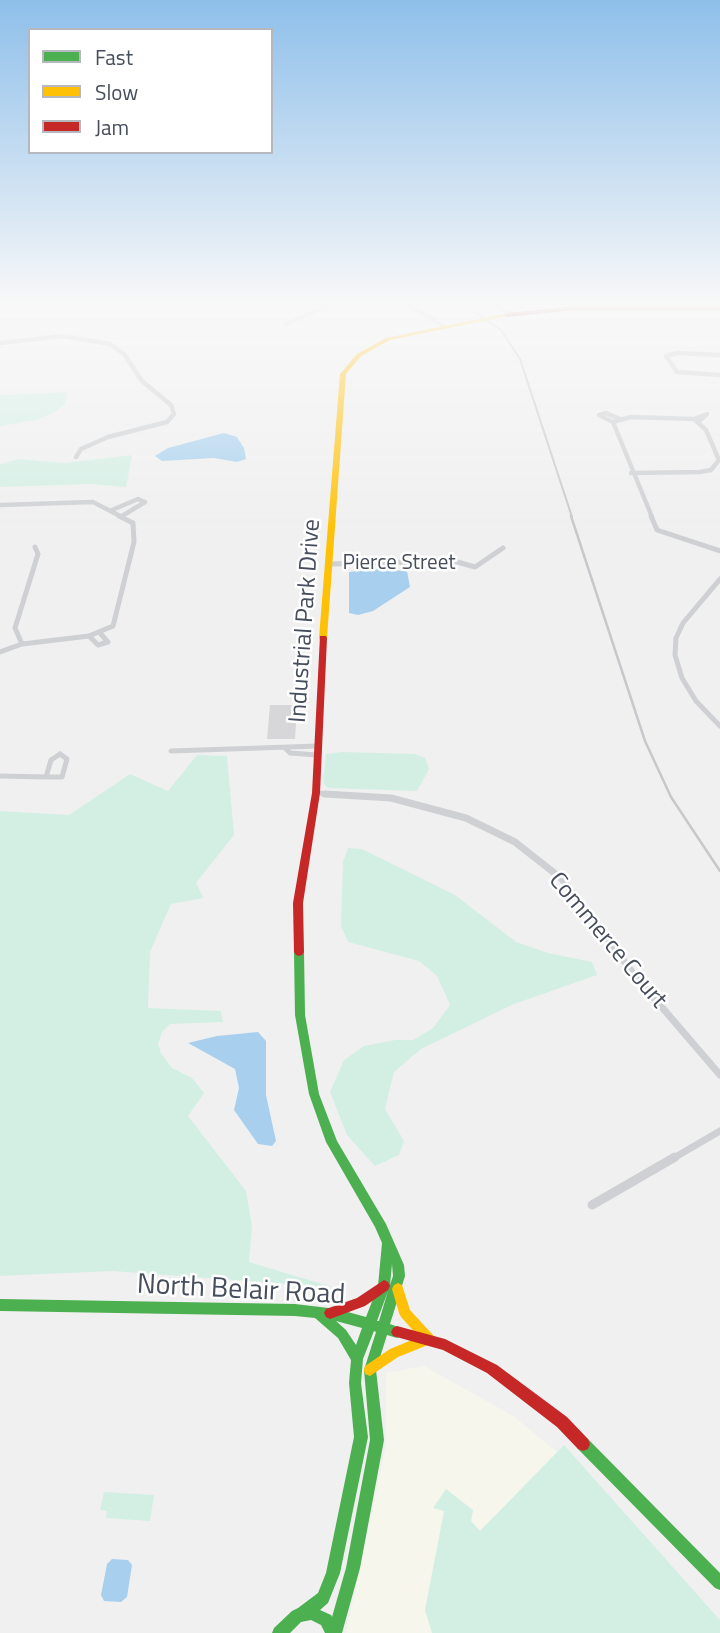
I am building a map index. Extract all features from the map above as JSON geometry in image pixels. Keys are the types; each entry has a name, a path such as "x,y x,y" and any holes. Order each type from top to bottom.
{"street":[{"path":"76,457 82,449 108,437 167,422 174,414 171,405 141,380"},
{"name":"Industrial Park Drive","path":"342,380 333,479 331,564 320,678 316,793 298,903 300,1015 318,1106 332,1142 380,1224 398,1265 397,1288 370,1370"},
{"path":"632,473 700,472 718,466 719,460 706,430 696,420 620,419 606,413 599,415 613,422 632,473 657,530 720,551"},
{"path":"613,422 620,419"},
{"path":"112,510 138,499 145,502 122,516"},
{"path":"0,505 93,502 133,523 134,542 113,626 89,636 22,644 0,652"},
{"path":"22,644 16,628 38,554 35,547"},
{"name":"Pierce Street","path":"331,564 454,561 475,567 503,548"},
{"path":"720,579 683,623 676,638 675,655 682,678 696,701 720,726"},
{"path":"89,636 98,645 108,642 100,633"},
{"path":"171,751 286,749 290,753 317,750"},
{"path":"0,776 46,777"},
{"name":"Commerce Court","path":"316,793 391,797 467,818 515,842 562,879 636,977 720,1075"},
{"path":"592,1205 720,1131"},
{"name":"Industrial Park Drive","path":"279,1633 290,1620 303,1614 323,1598 330,1582 360,1437 355,1383 357,1359 384,1286 387,1244"},
{"path":"357,1359 342,1334 323,1314 361,1302 384,1286"},
{"path":"334,1633 352,1568 376,1440 370,1370 394,1353 429,1339 405,1313 397,1288"},
{"name":"North Belair Road","path":"0,1305 323,1314 429,1339 492,1369 562,1422 720,1583"},
{"path":"355,1467 371,1472"},
{"path":"303,1614 319,1616 334,1633"}],"shaded area":[{"path":"424,1366 513,1416 568,1461 720,1625 720,1633 346,1633 386,1447 386,1373"}],"green space":[{"path":"67,392 65,404 55,412 36,420 0,426 0,395"},
{"path":"132,455 126,487 91,484 0,487 0,464 19,459 65,463"},
{"path":"326,754 415,754 425,758 429,769 417,791 328,788 323,783"},
{"path":"197,755 227,756 234,835 196,883 204,898 171,904 150,952 148,1008 221,1011 223,1022 170,1024 162,1032 158,1044 161,1053 172,1068 192,1078 204,1093 188,1116 246,1191 252,1226 249,1262 332,1287 112,1271 0,1276 0,811 69,815 130,774 168,791"},
{"path":"348,848 362,849 455,895 516,942 548,953 592,962 597,975 514,1004 421,1049 394,1072 385,1109 404,1141 399,1155 375,1166 347,1135 330,1092 344,1060 364,1046 395,1040 413,1040 433,1028 450,1005 437,976 419,961 348,942 341,926 343,862"},
{"path":"564,1445 720,1620 720,1633 432,1633 425,1610 444,1511 433,1508 446,1489 473,1510 471,1521 480,1531"},
{"path":"104,1492 154,1495 150,1521 106,1518 107,1511 100,1510"}],"water":[{"path":"224,433 237,437 244,448 246,459 237,462 214,458 162,461 155,456 168,448"},
{"path":"379,569 407,571 410,587 373,611 358,615 349,613 349,572"},
{"path":"258,1032 266,1041 266,1095 276,1141 272,1146 258,1144 234,1110 239,1088 235,1069 188,1043 217,1036"},
{"path":"112,1559 128,1560 132,1565 127,1597 121,1602 104,1601 101,1595 107,1564"}],"building":[{"path":"270,705 297,705 295,739 267,739"}],"railway":[{"path":"527,380 572,517"},
{"path":"571,516 645,741 671,797 720,871"}],"traffic: fast":[{"path":"299,952 300,1015 314,1094 332,1142 380,1224 398,1265 399,1276 370,1370 377,1440 353,1568 335,1633"},
{"path":"303,1614 323,1598 333,1573 361,1437 355,1383 357,1359 384,1286 387,1245"},
{"path":"0,1305 295,1310 337,1315 397,1332"},
{"path":"318,1313 342,1334 357,1359"},
{"path":"583,1444 720,1583"},
{"path":"279,1633 297,1616 311,1613 326,1620 333,1633"}],"traffic: slow":[{"path":"323,638 343,380"},
{"path":"370,1370 394,1353 429,1339 405,1313 398,1289"}],"traffic: jam":[{"path":"299,952 298,903 316,793 323,638"},
{"path":"330,1313 361,1302 384,1286"},
{"path":"397,1332 445,1345 492,1369 562,1422 583,1444"}]}
